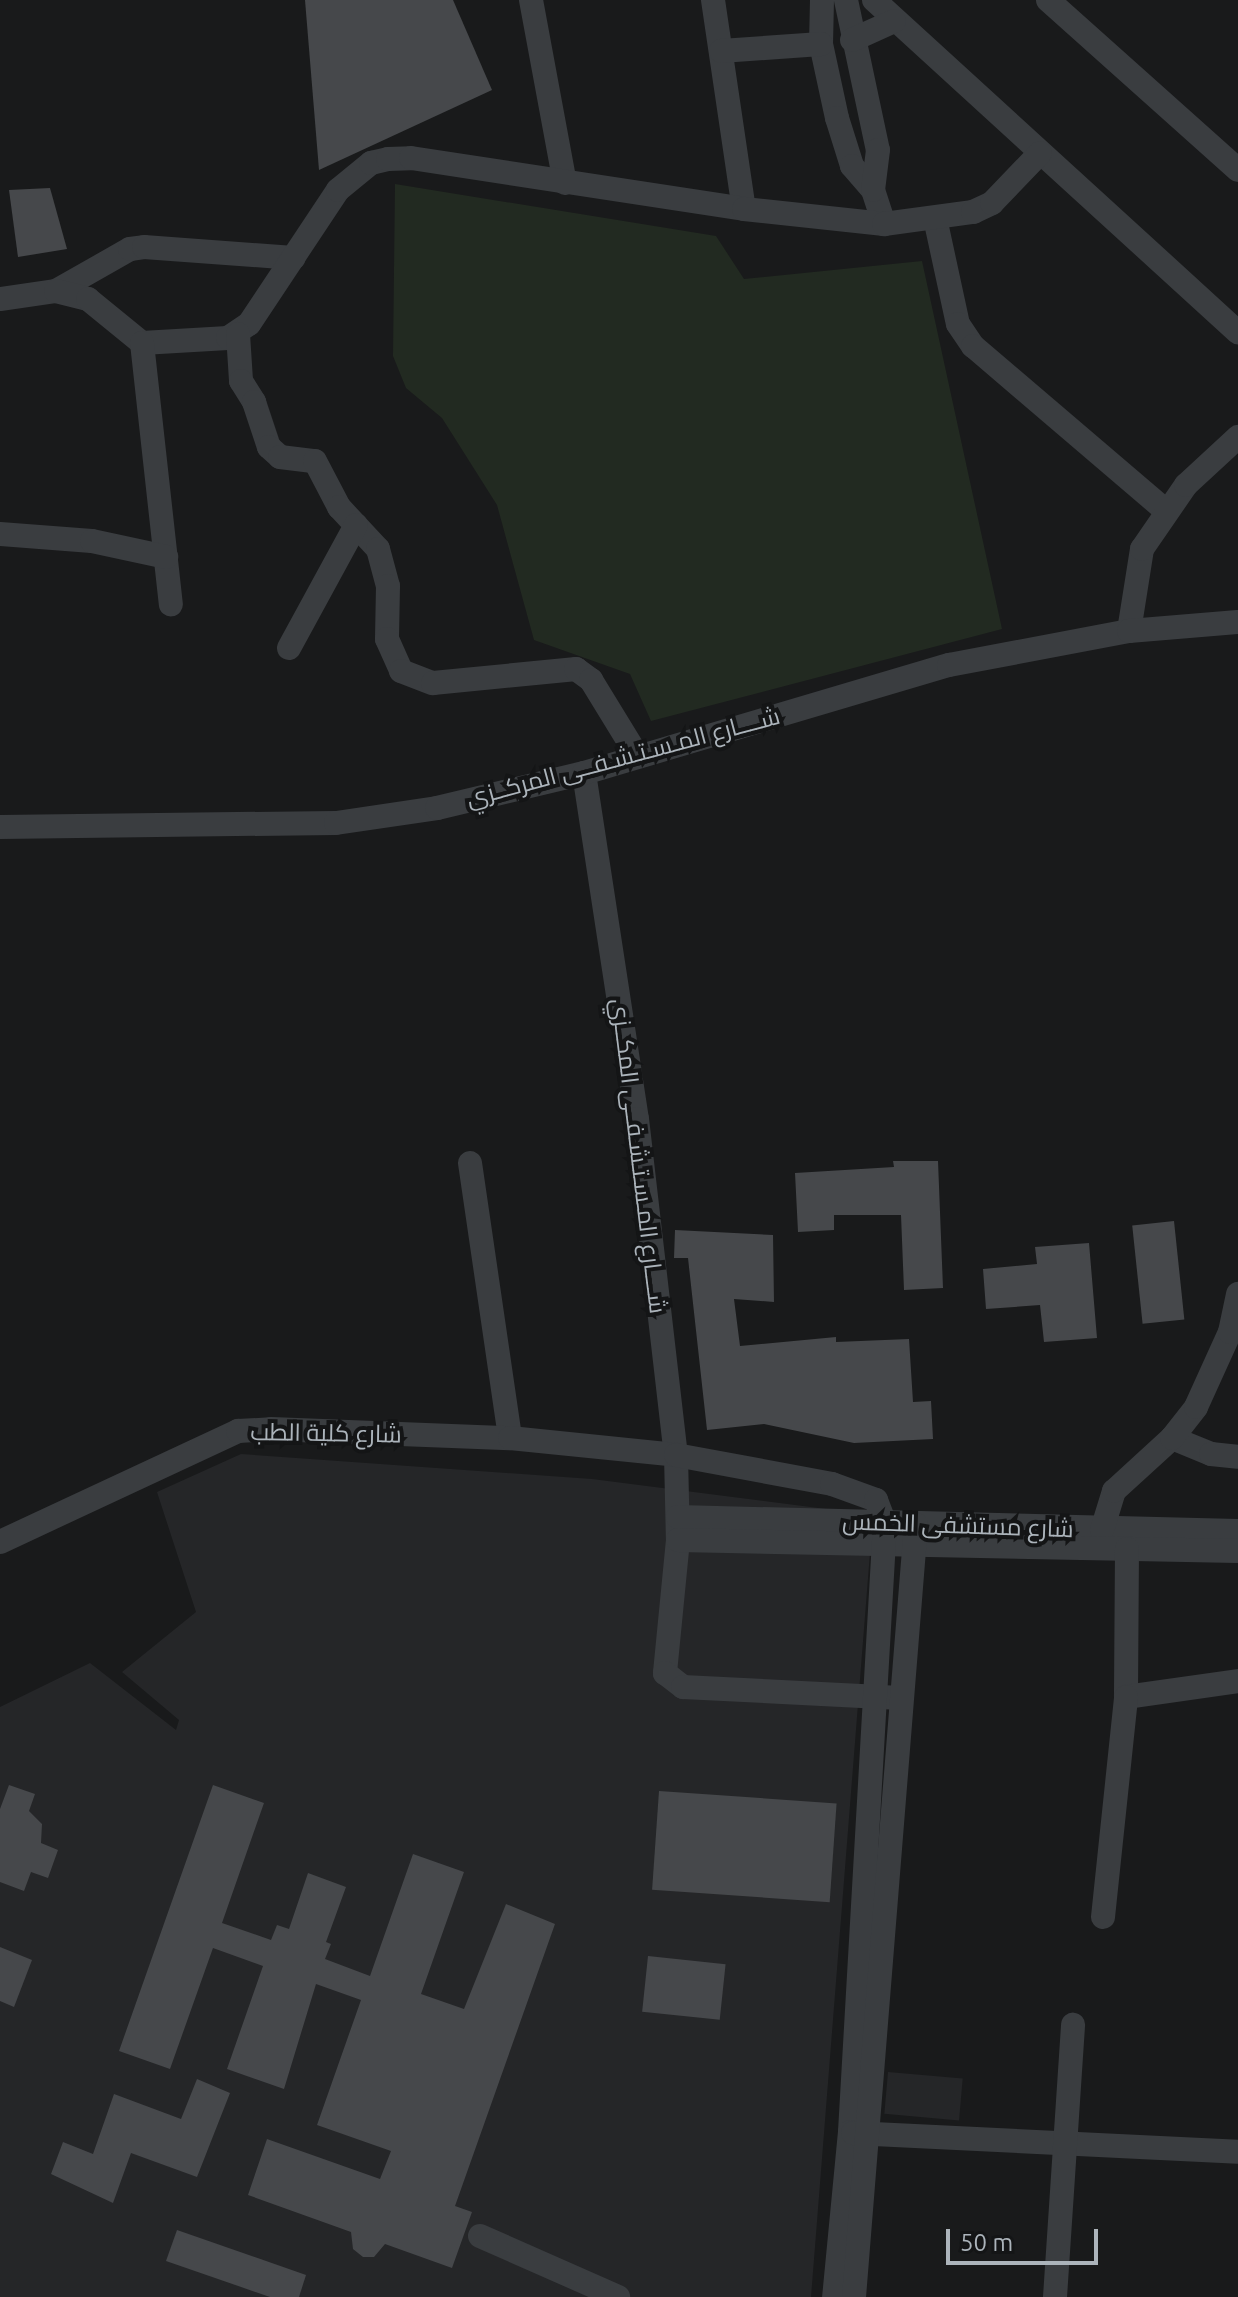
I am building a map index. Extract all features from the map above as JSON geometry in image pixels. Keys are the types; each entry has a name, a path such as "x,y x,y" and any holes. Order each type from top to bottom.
{"street":[{"path":"531,0 565,183"},
{"path":"713,0 744,209"},
{"path":"822,0 821,44 852,166 873,190 884,224"},
{"path":"846,0 852,40 878,150 873,190"},
{"path":"874,0 1238,332"},
{"path":"1048,0 1238,170"},
{"path":"852,40 894,21"},
{"path":"721,51 821,44"},
{"path":"56,291 88,299 142,343 213,342 238,334 294,258 333,197 371,163 411,158 744,209 884,224 935,218 992,203 1040,153"},
{"path":"935,218 958,324 973,346 1165,510"},
{"path":"0,299 56,291 130,249 144,247 294,258"},
{"path":"238,334 242,386 254,402 269,447 280,457 315,461 339,507 371,537 386,573 387,639 401,671 433,683 576,669 591,680 637,755"},
{"path":"142,343 171,604"},
{"path":"1129,631 1136,566 1165,510 1238,437"},
{"path":"289,648 356,525"},
{"path":"0,534 92,541 166,557"},
{"name":"شــــارع المـسـتـشـفــى المركــزي","path":"0,827 336,823 437,808 584,773 949,665 1129,631 1238,622"},
{"name":"شــــارع المـسـتـشـفــى المكــزي","path":"584,773 637,1119 676,1455 678,1529 664,1668 672,1683 874,1697"},
{"path":"470,1163 510,1438"},
{"path":"1102,1530 1114,1491 1172,1438 1208,1384 1230,1332 1238,1294"},
{"name":"شارع كلية الطب","path":"0,1542 238,1431 510,1438 676,1455 863,1493 876,1500 883,1532"},
{"path":"1172,1438 1211,1454 1238,1457"},
{"name":"شارع مستشفى الخمس","path":"678,1529 883,1532 1127,1549 1238,1551"},
{"name":"شارع مستشفى الخمس","path":"916,1534 1238,1531"},
{"path":"854,2297 874,1697 883,1532"},
{"path":"834,2297 859,2133 916,1534"},
{"path":"1103,1917 1126,1697 1127,1549"},
{"path":"1126,1697 1238,1681"},
{"path":"874,1697 901,1698"},
{"path":"1055,2297 1073,2025"},
{"path":"859,2133 1066,2146 1238,2152"},
{"path":"480,2236 618,2297"}],"shaded area":[{"path":"395,184 716,236 744,279 922,261 1002,629 651,721 630,674 534,640 497,505 442,418 406,388 393,356"},
{"path":"241,1454 592,1479 873,1515 811,2297 0,2297 0,1707 90,1663 176,1730 179,1720 122,1672 196,1612 157,1492"},
{"path":"888,2072 963,2079 959,2120 884,2114"}],"building":[{"path":"305,0 453,0 492,90 319,170"},
{"path":"50,188 67,249 18,257 9,190"},
{"path":"893,1161 938,1161 943,1288 904,1290 901,1215 834,1215 834,1230 798,1232 795,1173 894,1167"},
{"path":"1174,1221 1184,1319 1143,1324 1132,1225"},
{"path":"675,1230 773,1235 774,1302 734,1299 740,1346 836,1337 836,1342 909,1339 913,1402 931,1401 933,1439 854,1443 764,1424 707,1430 688,1258 674,1258"},
{"path":"1089,1243 1097,1338 1044,1342 1040,1305 986,1309 983,1269 1037,1264 1035,1247"},
{"path":"9,1785 35,1794 29,1811 42,1824 41,1843 58,1850 48,1878 31,1872 24,1891 0,1882 0,1809"},
{"path":"213,1785 264,1803 222,1923 271,1940 277,1925 289,1929 308,1873 346,1887 326,1942 331,1944 325,1959 370,1976 413,1854 464,1872 421,1994 464,2009 506,1904 555,1924 455,2206 472,2212 452,2268 385,2244 374,2257 363,2257 353,2249 351,2232 248,2195 267,2139 380,2179 391,2151 317,2125 361,2000 316,1984 284,2089 227,2069 263,1966 213,1948 170,2069 119,2051"},
{"path":"659,1791 837,1803 830,1902 652,1890"},
{"path":"0,1947 32,1960 14,2007 0,2001"},
{"path":"648,1956 726,1964 720,2020 642,2012"},
{"path":"197,2079 230,2093 197,2177 131,2153 113,2203 51,2174 63,2142 93,2154 114,2094 181,2119"},
{"path":"177,2230 306,2275 299,2297 270,2297 166,2261"}]}
